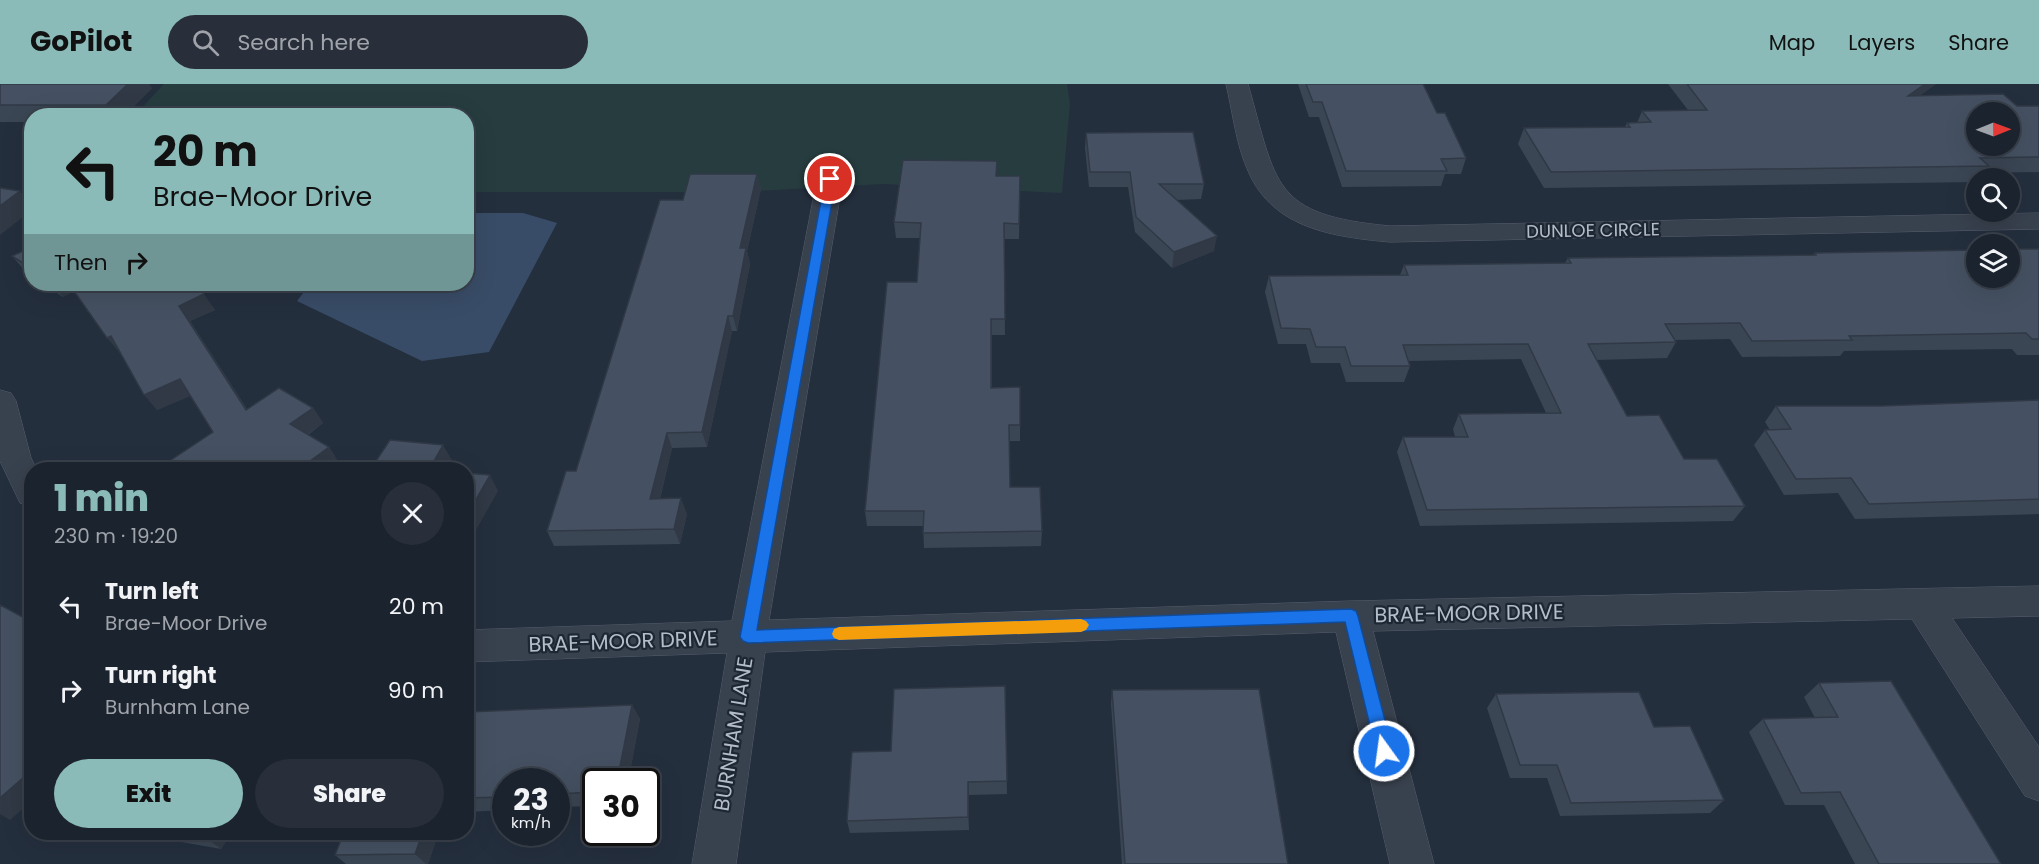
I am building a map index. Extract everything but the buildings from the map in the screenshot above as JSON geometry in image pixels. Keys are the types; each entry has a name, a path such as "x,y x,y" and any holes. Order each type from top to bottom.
{"street":[{"name":"DUNLOE CIRCLE","path":"1237,84 1262,173 1276,197 1306,218 1345,230 1402,234 2039,221"},
{"name":"BURNHAM LANE","path":"714,864 748,637 830,179"},
{"path":"0,401 15,458 24,477"},
{"name":"BRAE-MOOR DRIVE","path":"474,646 1351,616 2039,602"},
{"path":"1922,604 2039,782"},
{"path":"1351,616 1412,864"}],"green space":[{"path":"164,84 1067,84 1070,104 1062,193 883,184 847,186 849,169 814,170 811,188 738,192 474,192 474,108 142,108"}],"water":[{"path":"474,213 523,213 557,223 489,352 422,361 297,301 305,291 474,291"}],"slow traffic":[{"path":"839,634 1081,625"}],"route":[{"path":"830,179 748,637 1351,616 1384,751"}]}
